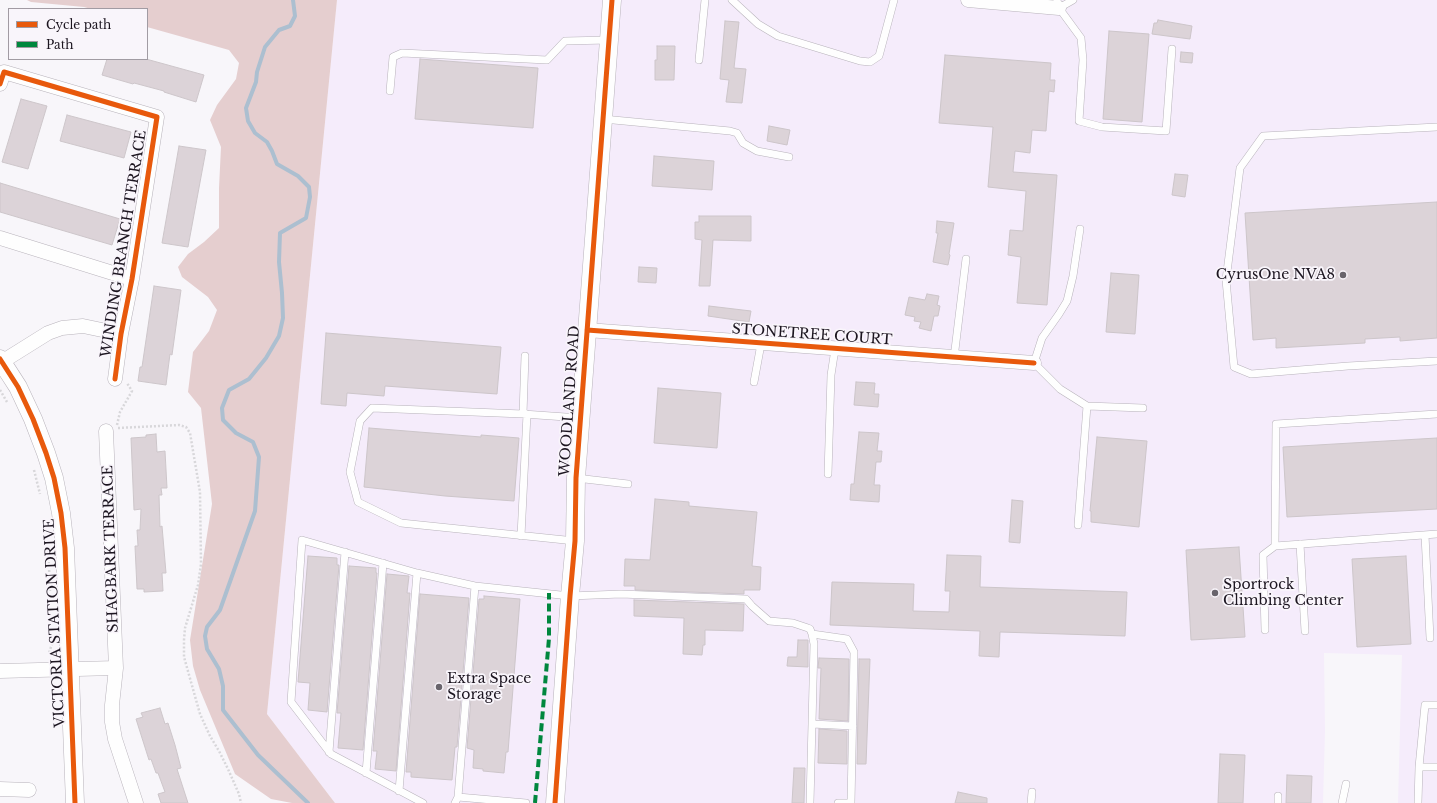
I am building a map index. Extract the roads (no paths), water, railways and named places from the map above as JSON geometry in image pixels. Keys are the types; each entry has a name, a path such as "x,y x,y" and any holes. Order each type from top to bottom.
{"street":[{"name":"WOODLAND ROAD","path":"555,803 570,596 576,541 576,478 612,0"},
{"path":"968,0 1058,4"},
{"name":"WINDING BRANCH TERRACE","path":"0,84 4,72 157,117 115,377"},
{"name":"WINDING BRANCH TERRACE","path":"0,238 132,279"},
{"path":"1,361 48,333 62,328 83,326 121,334"},
{"name":"STONETREE COURT","path":"587,330 1034,363"},
{"name":"VICTORIA STATION DRIVE","path":"1,361 18,387 34,419 54,478 61,513 65,548 75,803"},
{"name":"SHAGBARK TERRACE","path":"106,431 116,668 112,705 112,722 115,739 136,803"},
{"path":"0,671 116,668"},
{"path":"0,789 29,790"}],"lane":[{"path":"699,60 705,0"},
{"path":"732,0 758,24 778,36 860,61 870,62 879,56 894,0"},
{"path":"1073,0 1058,4 1081,38 1083,60 1079,121 1102,127 1166,131 1172,49"},
{"path":"390,91 393,57 402,53 547,60 566,41 577,39 608,40"},
{"path":"603,119 730,130 737,133 743,143 757,151 789,158"},
{"path":"1437,127 1263,136 1240,168 1226,280 1234,367 1252,374 1348,366 1437,361"},
{"path":"1080,229 1073,276 1067,301 1042,338 1034,363 1060,389 1087,406 1143,408"},
{"path":"954,358 966,259"},
{"path":"754,382 761,344"},
{"path":"828,474 831,376 834,349"},
{"path":"521,536 525,414 525,356"},
{"path":"1078,525 1087,406"},
{"path":"576,541 401,523 358,502 350,472 360,421 372,408 525,414 580,418"},
{"path":"1275,546 1276,424 1437,414"},
{"path":"576,478 628,484"},
{"path":"1265,630 1263,555 1275,546 1437,534"},
{"path":"1425,535 1430,638"},
{"path":"423,803 331,754 291,702 302,540 418,573 475,586 570,596 621,594 746,599 769,621 793,623 810,629 814,644 810,803"},
{"path":"1300,544 1305,631"},
{"path":"329,752 345,552"},
{"path":"366,773 383,563"},
{"path":"399,790 418,573"},
{"path":"475,586 456,800 526,803"},
{"path":"812,634 847,639 854,652 851,803 838,803"},
{"path":"1418,803 1419,767 1425,705 1437,705"},
{"path":"812,724 853,726"},
{"path":"1419,767 1437,767"},
{"path":"1342,803 1346,784"},
{"path":"1031,803 1032,792"}],"waterway":[{"path":"293,0 295,16 290,26 279,30 265,47 257,72 256,82 246,108 248,121 255,133 267,142 277,164 298,176 309,187 310,197 306,218 280,233 279,262 283,318 279,336 266,358 249,379 229,390 222,408 223,420 236,433 253,442 259,457 255,511 220,610 207,627 205,636 207,649 219,669 223,686 223,710 258,755 308,803"}],"place":[{"name":"CyrusOne NVA8","path":"1343,275"},
{"name":"Sportrock Climbing Center","path":"1215,593"},
{"name":"Extra Space Storage","path":"439,687"}]}
